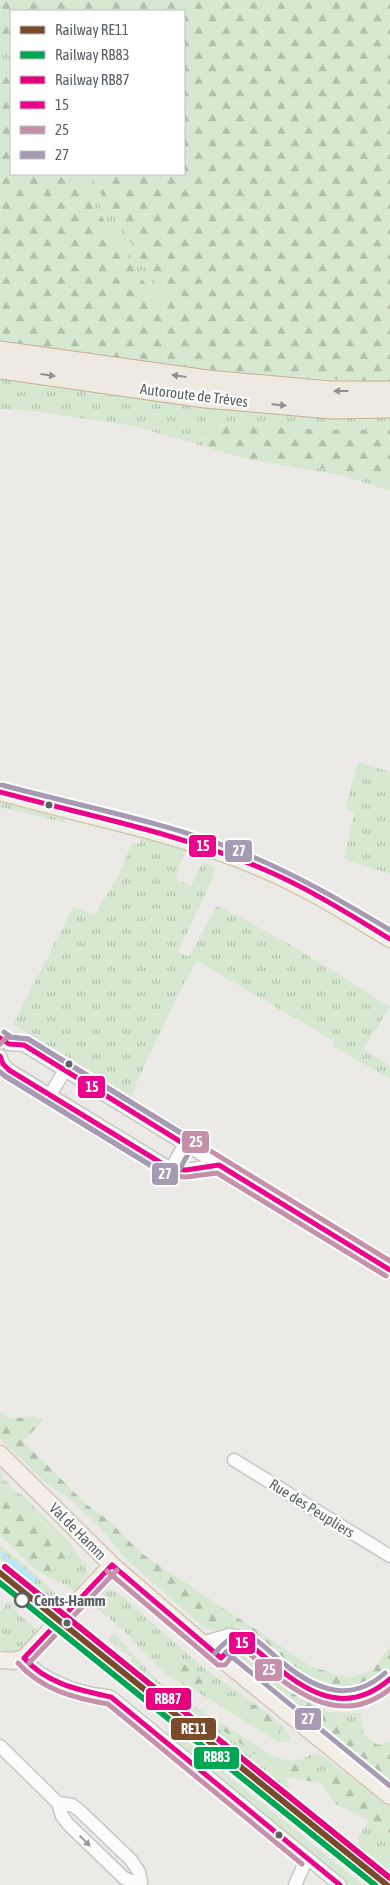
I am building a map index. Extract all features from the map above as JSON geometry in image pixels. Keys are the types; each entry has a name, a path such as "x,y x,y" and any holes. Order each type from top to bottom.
{"highway":[{"name":"Autoroute de Trèves","path":"0,351 208,380 331,391 390,390"},
{"name":"Autoroute de Trèves","path":"0,368 205,398 331,409 390,408"}],"main road":[{"path":"0,792 169,836 263,868 306,889 390,939"},
{"name":"Val de Hamm","path":"0,1454 112,1565 202,1643 390,1796"},
{"path":"0,1660 13,1661 24,1658 112,1565"}],"street":[{"path":"219,1165 186,1170 171,1169 9,1070 3,1064 1,1056 4,1041 24,1045 390,1270"},
{"path":"50,1095 65,1070"},
{"path":"171,1169 185,1144"},
{"name":"Rue des Peupliers","path":"234,1460 390,1556"},
{"path":"202,1643 229,1635 237,1636 300,1685 317,1694 336,1698 360,1697 374,1691 390,1679"},
{"path":"221,1658 234,1644 248,1643"},
{"path":"24,1658 40,1674 85,1692 111,1697 340,1885"},
{"path":"0,1746 58,1803 62,1816 68,1824 118,1873 130,1881 142,1884 139,1872 131,1860 80,1811 72,1805 58,1803"},
{"path":"295,1885 307,1858"}],"green space":[{"path":"0,0 390,0 390,381 292,377 195,368 0,340 0,63 10,78 10,175 75,175 149,289 144,298 159,305 163,295 90,175 185,175 185,10 10,10 10,53 0,38"},
{"path":"0,38 10,53 10,78 0,63"},
{"path":"75,175 90,175 93,180 163,295 159,305 143,298 149,289"},
{"path":"0,379 204,407 329,418 390,417 390,430 330,430 201,423 203,446 134,426 24,410 0,409"},
{"path":"201,423 330,430 390,430 390,472 346,471 251,460 203,446"},
{"path":"251,460 346,471 390,472 390,491 345,476"},
{"path":"358,762 390,772 390,874 344,859 354,812 345,808"},
{"path":"0,782 55,797 69,795 66,823 0,807"},
{"path":"141,835 185,849 176,879 191,886 203,862 215,867 211,882 178,952 189,957 217,906 305,954 390,1007 363,1049 390,1066 390,1079 332,1046 334,1041 197,961 178,994 130,1097 75,1061 13,1025 73,907 95,915 121,870 132,842 139,844"},
{"path":"0,1411 9,1419 33,1416 44,1420 23,1441 86,1504 108,1520 141,1553 312,1667 348,1678 373,1670 390,1646 390,1670 382,1678 360,1689 341,1687 306,1675 241,1627 209,1630 201,1625 125,1558 99,1526 67,1497 47,1484 0,1439"},
{"path":"0,1465 4,1479 67,1540 84,1564 86,1563 88,1573 79,1584 96,1599 106,1590 115,1591 122,1596 206,1670 257,1705 236,1705 233,1710 277,1734 283,1726 290,1736 288,1742 278,1742 196,1691 206,1688 161,1667 187,1685 185,1687 165,1673 120,1627 92,1604 69,1587 38,1572 64,1569 57,1539 47,1524 21,1502 6,1485 2,1476"},
{"path":"0,1471 5,1486 54,1533 70,1556 64,1569 38,1572 0,1535"},
{"path":"0,1545 28,1567 58,1596 54,1602 34,1585 32,1587 0,1559"},
{"path":"9,1601 16,1607 17,1613 37,1630 15,1651 5,1653 0,1648 0,1612"},
{"path":"114,1633 158,1681 171,1690 179,1706 189,1714 193,1705 221,1723 218,1727 286,1777 290,1794 307,1810 306,1812 175,1705 176,1703 166,1695 164,1697 126,1666 132,1658 109,1640"},
{"path":"243,1653 250,1655 295,1693 346,1723 378,1745 390,1742 390,1783 243,1662 240,1656"},
{"path":"177,1659 205,1679 206,1688 196,1691 161,1667 162,1662"},
{"path":"236,1704 257,1705 283,1726 276,1734 273,1734 232,1710"},
{"path":"327,1712 361,1713 364,1736 346,1723"},
{"path":"221,1723 276,1758 303,1763 322,1777 344,1773 390,1811 390,1833 336,1804 321,1783 286,1777 218,1727"},
{"path":"176,1735 181,1737 363,1885 350,1885 174,1738"},
{"path":"313,1753 326,1758 344,1773 322,1777 303,1763 290,1761 303,1759"},
{"path":"358,1757 390,1783 390,1811 344,1773"},
{"path":"369,1820 390,1833 390,1879 354,1851 359,1846 358,1837"}],"water":[{"path":"11,1558 35,1577 36,1581 33,1584 9,1564 8,1560"}],"waterway":[{"path":"0,1552 8,1560"}],"rail line":[{"name":"RB87","path":"5,1567 390,1878"},
{"name":"RE11","path":"0,1573 387,1885"},
{"name":"RB83","path":"0,1583 375,1885"}],"transit line":[{"name":"27","path":"2,785 149,822 236,850 334,897 390,930"},
{"name":"15","path":"0,792 166,835 231,856 296,884 390,939"},
{"name":"27","path":"0,1072 168,1176 177,1174 192,1147 192,1141 189,1138 28,1039 11,1037 4,1032"},
{"name":"25","path":"0,1044 7,1037 28,1039 390,1261"},
{"name":"15","path":"0,1038 9,1044 24,1045 181,1142"},
{"name":"15","path":"0,1056 3,1064 9,1070 171,1169 186,1170 219,1165 390,1270"},
{"name":"25","path":"0,1072 168,1176 186,1177 217,1173 386,1276"},
{"name":"15","path":"112,1565 221,1658 235,1644 248,1643 297,1682 314,1692 332,1697 351,1698 370,1692 390,1679"},
{"name":"15","path":"24,1658 112,1565"},
{"name":"25","path":"29,1663 117,1570"},
{"name":"25","path":"107,1571 218,1665 225,1665 236,1652 245,1650 277,1677 295,1689 313,1699 331,1705 350,1706 370,1701 390,1689"},
{"name":"27","path":"215,1653 230,1639 239,1636 250,1636 295,1672 308,1680 333,1690 346,1691 359,1688 372,1683 385,1673"},
{"name":"27","path":"226,1652 390,1786"},
{"name":"15","path":"24,1658 43,1674 64,1685 111,1697 340,1885"},
{"name":"25","path":"18,1663 37,1680 48,1686 71,1696 108,1704 302,1864"}],"place":[{"name":"Cents-Hamm","path":"22,1600"}]}
